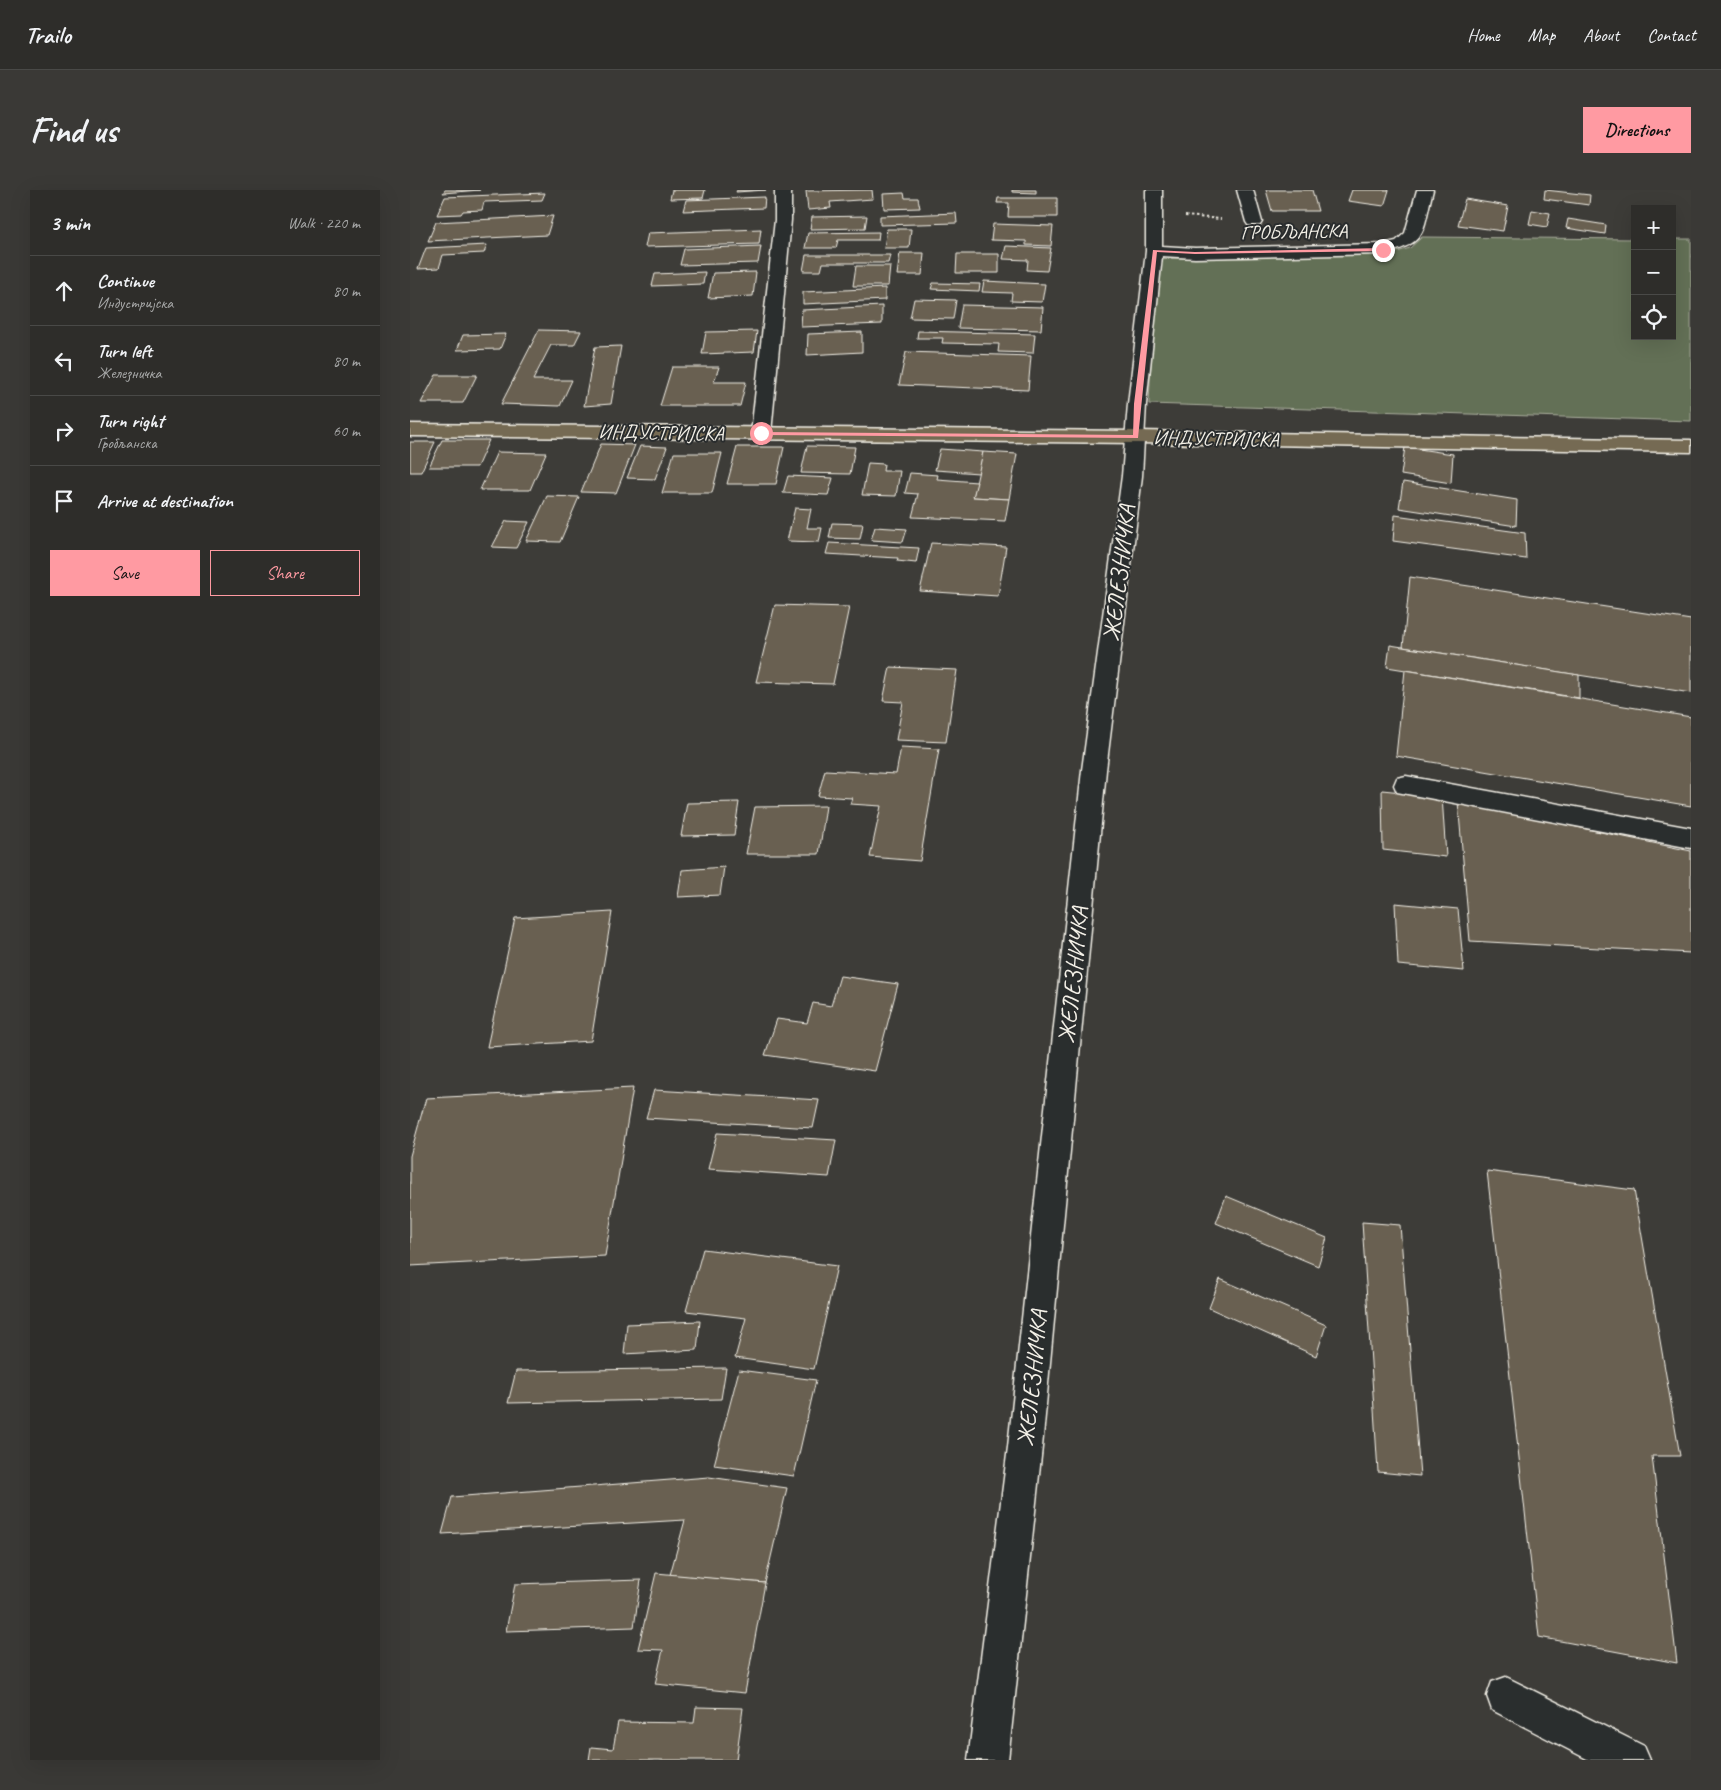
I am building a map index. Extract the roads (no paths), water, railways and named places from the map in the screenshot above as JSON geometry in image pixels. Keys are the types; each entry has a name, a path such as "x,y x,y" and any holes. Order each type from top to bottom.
{"main road":[{"name":"ИНДУСТРИЈСКА","path":"410,430 1136,437 1691,446"}],"street":[{"path":"761,433 783,220 783,190"},
{"name":"ЖЕЛЕЗНИЧКА","path":"988,1760 1025,1447 1094,770 1136,437 1137,404 1154,251 1154,190"},
{"path":"1245,190 1254,222"},
{"name":"ГРОБЉАНСКА","path":"1154,251 1204,253 1383,250 1402,244 1413,235 1425,190"},
{"path":"1406,785 1691,838"},
{"path":"1506,1696 1630,1760"}]}
